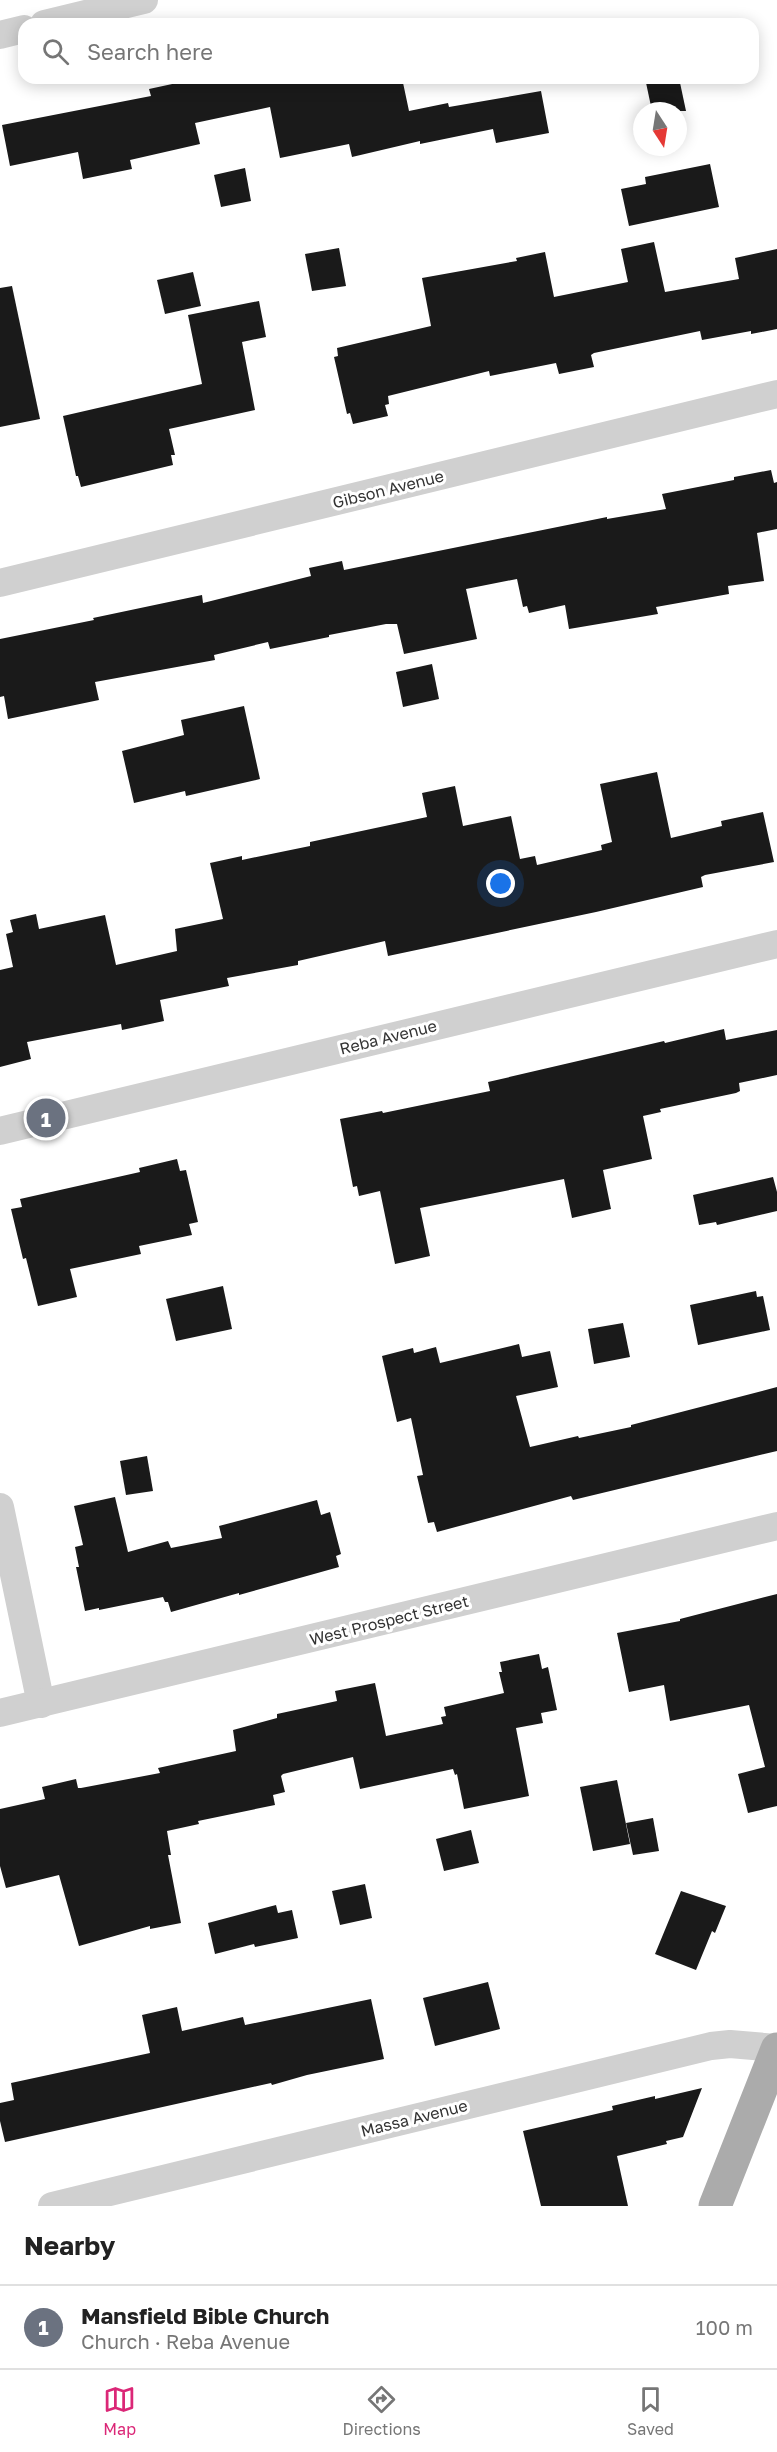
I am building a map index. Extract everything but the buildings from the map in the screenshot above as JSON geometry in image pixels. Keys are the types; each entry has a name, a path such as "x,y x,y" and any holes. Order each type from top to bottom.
{"main road":[{"path":"715,2206 777,2049"}],"street":[{"path":"69,18 144,0"},
{"path":"0,35 18,30"},
{"name":"Gibson Avenue","path":"0,583 777,394"},
{"name":"Reba Avenue","path":"0,1131 777,944"},
{"path":"0,1507 41,1704"},
{"name":"West Prospect Street","path":"0,1713 777,1526"},
{"name":"Massa Avenue","path":"52,2206 711,2046 730,2044 777,2049"}],"place":[{"name":"Mansfield Bible Church","path":"46,1118"}]}
